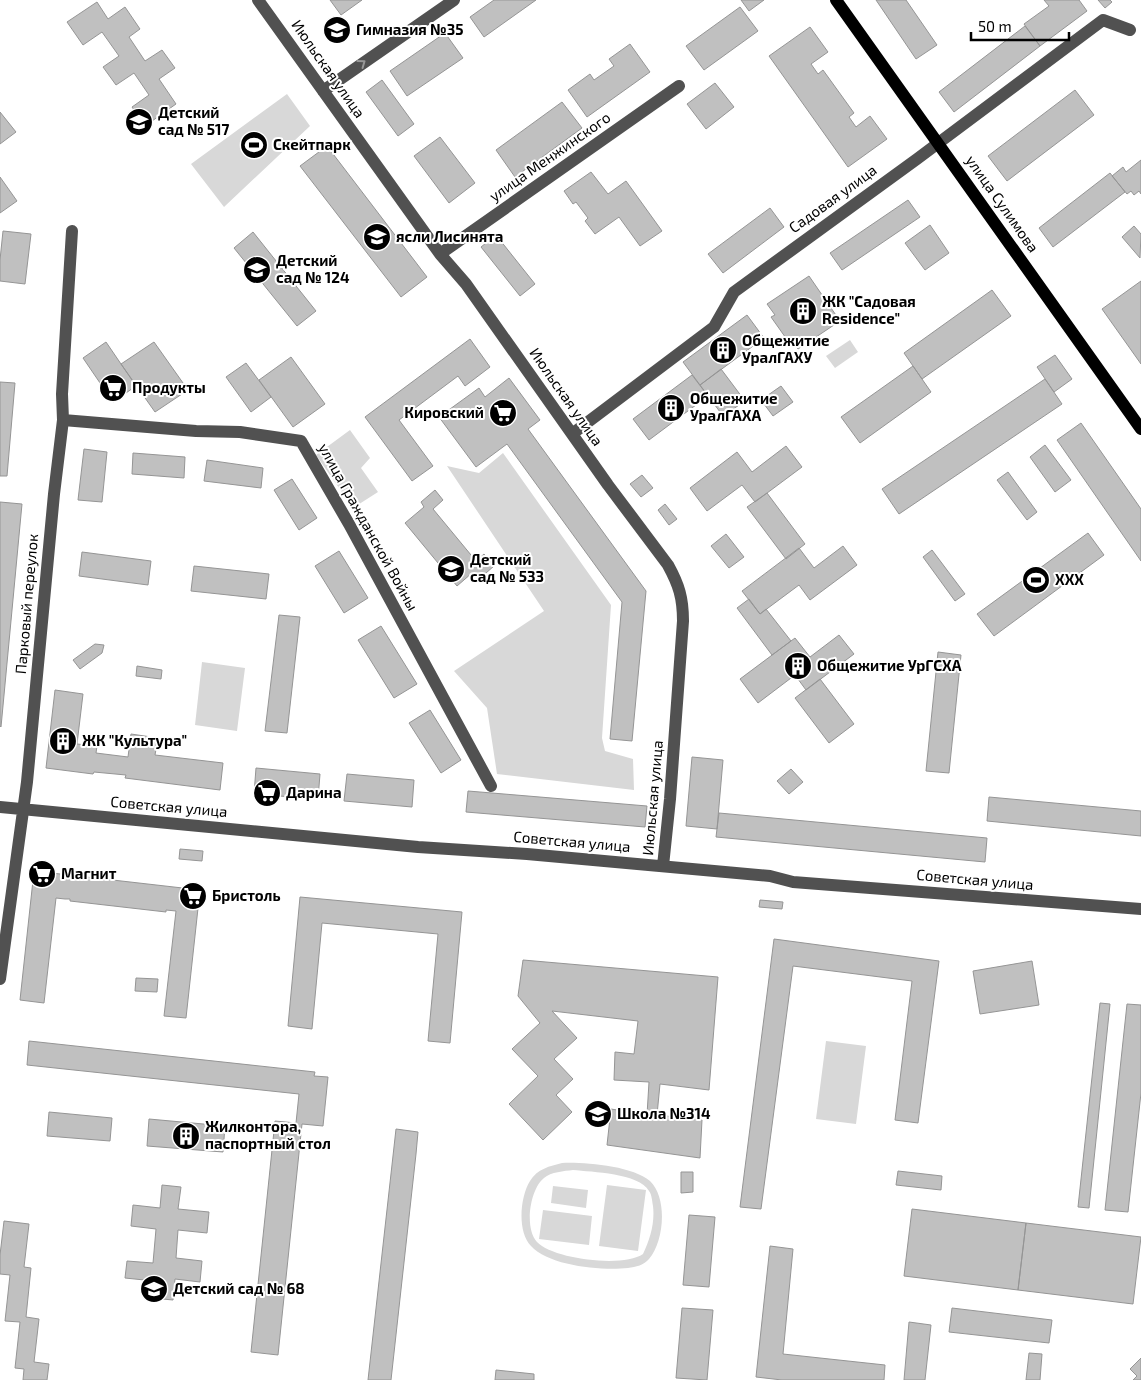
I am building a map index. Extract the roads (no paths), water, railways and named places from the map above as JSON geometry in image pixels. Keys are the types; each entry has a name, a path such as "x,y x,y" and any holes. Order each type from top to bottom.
{"main road":[{"name":"улица Сулимова","path":"836,0 1141,428"}],"street":[{"name":"Июльская улица","path":"258,0 440,254 466,284 676,578 682,594 683,621 670,799 663,866"},
{"path":"323,91 454,0"},
{"name":"Садовая улица","path":"572,434 714,327 734,292 1103,20 1130,30"},
{"name":"улица Менжинского","path":"440,254 678,86"},
{"name":"Парковый переулок","path":"0,979 27,782 62,420 72,231"},
{"name":"улица Гражданской Войны","path":"62,420 196,431 240,432 301,441 349,524 491,786"},
{"name":"Советская улица","path":"0,807 418,847 527,854 770,876 794,882 1141,909"}],"place":[{"name":"Гимназия №35","path":"337,30"},
{"name":"Детский сад № 517","path":"139,122"},
{"name":"Скейтпарк","path":"254,145"},
{"name":"ясли Лисинята","path":"377,237"},
{"name":"Детский сад № 124","path":"257,270"},
{"name":"ЖК \"Садовая Residence\"","path":"803,311"},
{"name":"Общежитие УралГАХУ","path":"723,350"},
{"name":"Продукты","path":"113,388"},
{"name":"Общежитие УралГАХА","path":"671,408"},
{"name":"Кировский","path":"503,413"},
{"name":"Детский сад № 533","path":"451,569"},
{"name":"XXX","path":"1036,580"},
{"name":"Общежитие УрГСХА","path":"798,666"},
{"name":"ЖК \"Культура\"","path":"63,741"},
{"name":"Дарина","path":"267,793"},
{"name":"Магнит","path":"42,874"},
{"name":"Бристоль","path":"193,896"},
{"name":"Школа №314","path":"598,1114"},
{"name":"Жилконтора, паспортный стол","path":"186,1136"},
{"name":"Детский сад № 68","path":"154,1289"}]}
